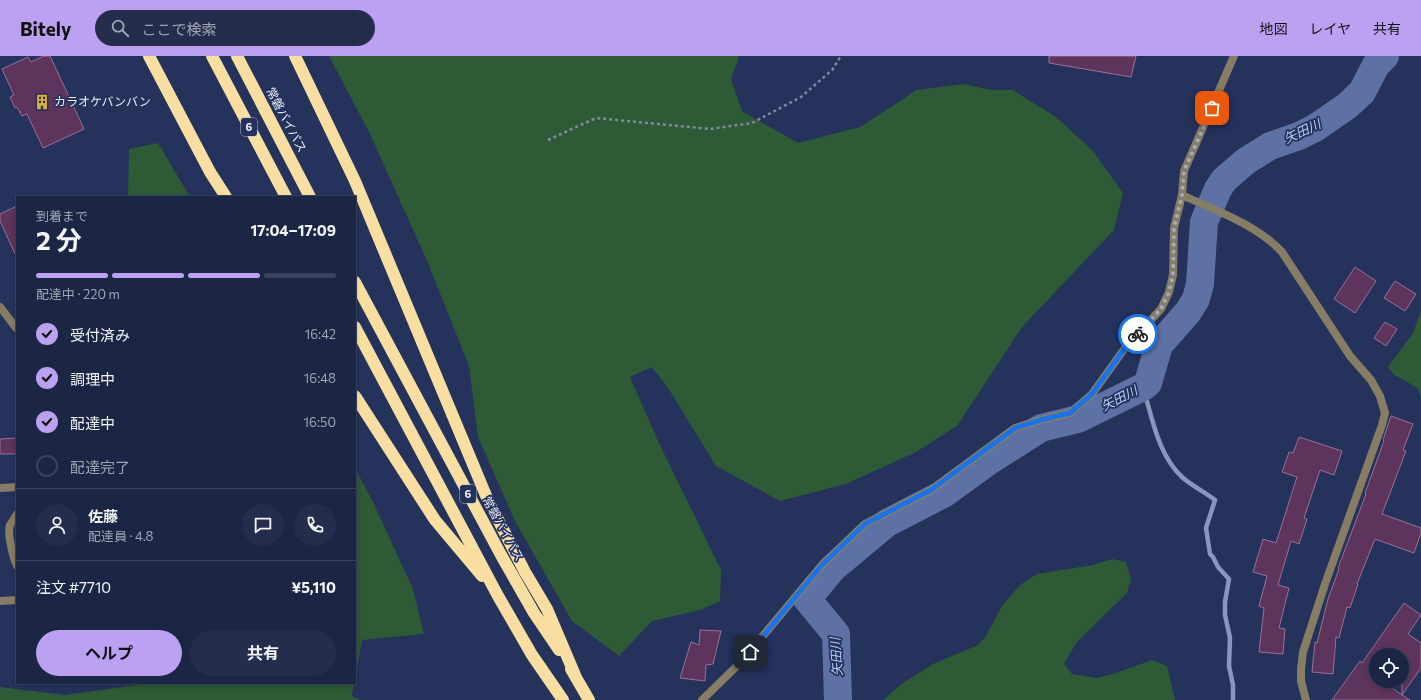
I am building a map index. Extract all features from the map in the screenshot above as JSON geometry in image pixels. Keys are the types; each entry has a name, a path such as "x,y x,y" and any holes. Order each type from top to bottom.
{"highway":[{"path":"149,56 210,172 225,196"},
{"name":"6","path":"212,56 285,196"},
{"name":"常磐バイパス","path":"237,56 309,196"},
{"path":"295,56 355,180 487,498 525,572 547,609 575,676"},
{"name":"常磐バイパス","path":"356,284 501,555 534,613 589,700"},
{"name":"6","path":"356,329 498,596 532,654 563,700"},
{"path":"356,398 435,520 498,596"}],"street":[{"path":"702,700 742,661 822,565 865,524 931,490 1015,428 1070,413 1092,394 1125,348 1161,309 1169,292 1173,275 1174,228 1182,195 1184,171 1234,56"},
{"path":"1182,195 1259,232 1273,242 1282,252 1350,356 1371,380 1380,396 1385,413 1303,652 1301,675 1306,700"},
{"path":"0,306 16,328"},
{"path":"0,488 16,487"},
{"path":"16,516 10,526 10,538 16,564"},
{"path":"0,601 16,600"}],"path":[{"path":"548,140 596,118 710,129 752,123 801,97 832,70 841,56"}],"green space":[{"path":"329,56 739,56 731,79 742,111 798,143 860,127 916,90 964,84 991,90 1013,90 1056,117 1093,151 1123,193 1114,230 1022,327 957,426 916,452 846,484 780,501 716,466 668,388 652,367 630,377 659,443 721,570 720,601 700,610 652,621 619,656 572,621 515,521 478,437 469,366 428,263 370,134"},
{"path":"158,143 189,196 128,196 129,149"},
{"path":"1421,311 1421,397 1418,388 1394,375 1388,367 1413,333"},
{"path":"356,470 373,502 413,589 424,634 362,640 356,673"},
{"path":"1112,559 1126,562 1131,579 1127,593 1077,642 1064,664 1072,674 1096,678 1116,673 1152,660 1167,666 1175,700 883,700 903,683 933,664 978,645 986,636 1002,606 1020,585 1037,574 1093,565"},
{"path":"145,684 354,684 352,696 360,700 0,700 0,687 65,695"}],"building":[{"name":"カラオケバンバン","path":"44,56 50,56 84,129 43,148 27,114 22,116 17,107 15,108 10,97 14,95 2,69 28,57 31,62"},
{"path":"1049,56 1136,56 1131,77 1049,63"},
{"path":"16,206 16,256 0,221 0,214"},
{"path":"1355,267 1376,281 1355,313 1334,299"},
{"path":"1395,281 1416,294 1405,311 1384,298"},
{"path":"1385,322 1397,329 1386,346 1374,338"},
{"path":"1391,416 1413,424 1403,450 1406,451 1382,514 1421,528 1421,533 1414,553 1375,539 1357,584 1350,608 1347,607 1339,638 1336,637 1333,674 1312,672 1315,642 1317,643 1328,599 1366,494 1365,493 1384,441 1383,440"},
{"path":"1299,437 1342,451 1334,475 1320,470 1304,518 1307,519 1299,544 1291,541 1278,585 1289,588 1279,628 1285,629 1283,654 1259,652 1264,608 1259,606 1267,576 1253,572 1263,539 1276,543 1297,477 1282,472 1289,452 1293,453"},
{"path":"16,438 16,454 0,454 0,439"},
{"path":"1404,603 1421,615 1408,634 1421,643 1421,668 1409,685 1409,648 1372,648"},
{"path":"700,630 721,631 713,664 706,665 705,681 680,678 691,642 699,645"},
{"path":"1369,653 1369,688 1392,688 1410,700 1332,700 1360,661 1362,663"},
{"path":"1402,688 1407,688 1402,695"}],"waterway":[{"name":"矢田川","path":"838,700 836,634 807,599 833,568 887,523 945,493 989,461 1041,428 1078,419 1143,387 1148,383 1159,345 1188,312 1196,299 1200,284 1204,222 1218,189 1224,180 1246,161 1270,146 1299,136 1315,128 1347,106 1362,92 1376,65 1385,56"},
{"path":"1143,387 1161,447 1167,458 1182,477 1215,500 1206,528 1210,554 1218,567 1229,579 1225,602 1225,615 1230,638 1229,666 1233,685 1233,700"}],"way so far":[{"path":"1138,334 1161,309 1169,292 1173,275 1174,228 1182,195 1184,171 1212,108"}],"place":[{"name":"カラオケバンバン","path":"42,102"}],"route":[{"path":"750,652 793,602 822,565 865,524 931,490 1015,428 1070,413 1092,394 1125,348 1138,334"}]}
